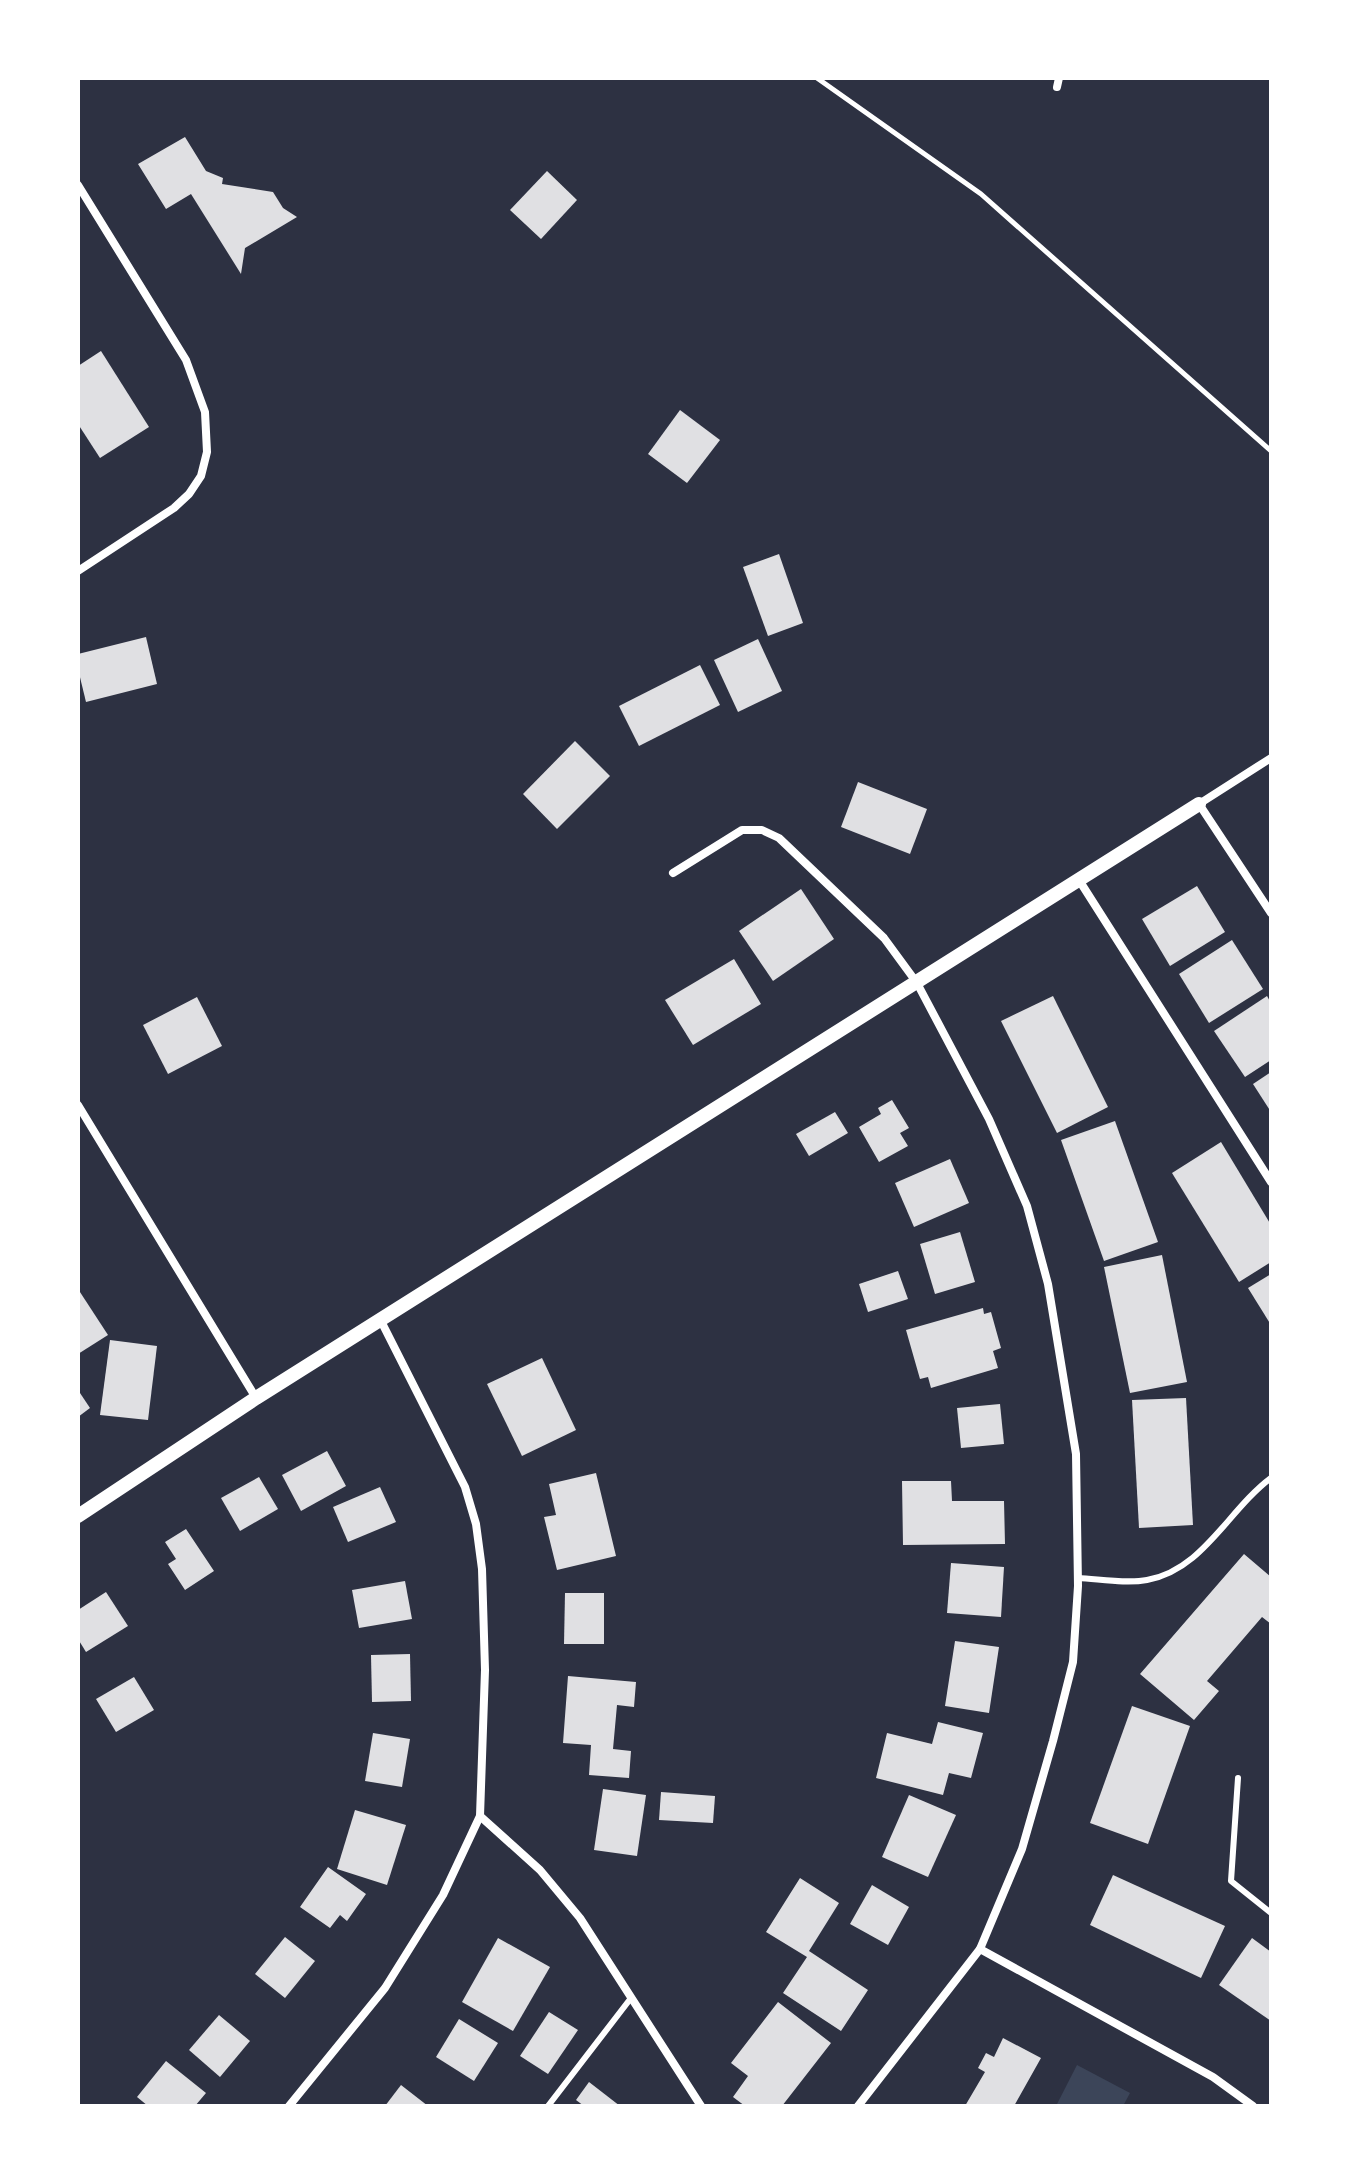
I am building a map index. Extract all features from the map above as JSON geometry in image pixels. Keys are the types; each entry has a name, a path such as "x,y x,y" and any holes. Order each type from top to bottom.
{"street":[{"path":"78,185 186,360 205,412 207,452 201,476 189,494 174,508 78,571"},
{"path":"78,1516 380,1319 1271,758"},
{"path":"1199,804 1271,913"},
{"path":"673,873 742,830 762,830 779,838 884,938 917,983 989,1119 1031,1219 1048,1284 1076,1454 1078,1578 1073,1662 1022,1849 980,1949 858,2106"},
{"path":"1079,880 1271,1182"},
{"path":"78,1105 256,1398"},
{"path":"289,2106 385,1988 443,1895 480,1816 485,1670 482,1569 476,1524 465,1487 380,1319"},
{"path":"480,1816 550,1882 580,1918 701,2106"},
{"path":"980,1949 1213,2077 1253,2106"}],"lane":[{"path":"1078,1578 1145,1581 1175,1572 1193,1560 1223,1524 1271,1478"},
{"path":"1238,1778 1231,1881 1271,1913"},
{"path":"548,2106 631,1998"}],"path":[{"path":"817,78 981,194 1271,451"}],"shaded area":[{"path":"1077,2065 1130,2093 1123,2106 1056,2106"}],"building":[{"path":"185,137 206,171 223,178 222,184 273,192 283,208 297,217 245,248 241,274 191,194 166,209 138,164"},
{"path":"547,171 577,200 541,239 510,210"},
{"path":"101,351 149,427 100,458 78,424 78,366"},
{"path":"680,410 720,440 687,483 648,454"},
{"path":"779,554 803,623 768,636 743,567"},
{"path":"146,637 157,684 86,702 78,669 78,654"},
{"path":"758,639 782,691 738,712 714,660"},
{"path":"700,665 720,705 639,746 619,706"},
{"path":"575,741 610,776 557,829 523,794"},
{"path":"858,782 927,809 910,854 841,827"},
{"path":"1197,886 1225,932 1170,966 1142,919"},
{"path":"801,889 834,939 773,981 739,931"},
{"path":"1232,940 1263,989 1209,1023 1179,974"},
{"path":"734,959 761,1004 693,1045 665,1000"},
{"path":"1053,996 1108,1107 1057,1133 1001,1021"},
{"path":"1267,996 1271,1003 1271,1060 1245,1077 1214,1031"},
{"path":"197,997 222,1046 168,1074 143,1025"},
{"path":"1271,1072 1271,1112 1253,1084"},
{"path":"892,1100 909,1128 900,1133 908,1146 879,1162 859,1127 881,1114 878,1108"},
{"path":"835,1112 848,1133 809,1156 796,1134"},
{"path":"1115,1121 1158,1242 1104,1261 1061,1140"},
{"path":"1221,1142 1271,1225 1271,1262 1239,1282 1172,1173"},
{"path":"950,1159 969,1203 914,1227 895,1183"},
{"path":"960,1232 975,1282 935,1294 920,1244"},
{"path":"1162,1255 1187,1382 1130,1393 1104,1267"},
{"path":"898,1271 908,1299 868,1312 859,1284"},
{"path":"1271,1274 1271,1325 1248,1288"},
{"path":"78,1289 108,1335 78,1354"},
{"path":"983,1308 984,1314 991,1312 1001,1348 993,1351 998,1368 931,1388 928,1377 920,1379 906,1330"},
{"path":"110,1340 157,1346 148,1420 100,1415"},
{"path":"542,1358 576,1430 522,1456 487,1384"},
{"path":"78,1390 90,1408 78,1417"},
{"path":"1186,1398 1193,1525 1139,1528 1132,1400"},
{"path":"1000,1404 1004,1444 961,1448 957,1408"},
{"path":"327,1451 346,1486 301,1511 282,1475"},
{"path":"596,1473 616,1556 557,1570 544,1517 556,1515 549,1484"},
{"path":"259,1477 278,1509 240,1531 221,1498"},
{"path":"902,1481 951,1481 952,1501 1004,1501 1005,1544 903,1545"},
{"path":"380,1487 396,1522 348,1542 333,1507"},
{"path":"186,1529 214,1571 185,1590 168,1564 176,1559 165,1542"},
{"path":"1244,1554 1271,1577 1271,1624 1262,1617 1207,1681 1219,1691 1194,1720 1140,1674"},
{"path":"951,1563 1004,1567 1001,1617 947,1613"},
{"path":"405,1581 412,1619 359,1628 352,1590"},
{"path":"106,1592 128,1626 86,1652 78,1639 78,1610"},
{"path":"565,1593 604,1593 604,1644 564,1644"},
{"path":"955,1641 999,1647 989,1713 945,1706"},
{"path":"410,1654 411,1701 372,1702 371,1655"},
{"path":"568,1676 636,1682 634,1707 617,1705 613,1749 631,1751 629,1778 589,1775 591,1745 563,1743"},
{"path":"134,1677 154,1710 116,1732 96,1699"},
{"path":"1132,1706 1190,1726 1148,1844 1090,1823"},
{"path":"938,1722 983,1733 971,1778 949,1773 943,1795 876,1778 887,1733 932,1744"},
{"path":"373,1733 410,1739 402,1787 365,1781"},
{"path":"603,1789 646,1795 637,1856 594,1850"},
{"path":"661,1792 715,1796 713,1823 659,1820"},
{"path":"909,1795 956,1815 928,1877 882,1857"},
{"path":"355,1810 406,1825 387,1885 337,1869"},
{"path":"328,1867 366,1894 347,1921 340,1915 330,1928 300,1907"},
{"path":"1113,1875 1225,1926 1201,1978 1090,1925"},
{"path":"800,1878 839,1903 809,1951 868,1990 841,2031 783,1993 807,1957 766,1932"},
{"path":"872,1885 909,1907 888,1945 850,1924"},
{"path":"285,1937 315,1961 285,1998 255,1974"},
{"path":"498,1938 550,1967 513,2031 462,2002"},
{"path":"1252,1938 1271,1952 1271,2021 1219,1985"},
{"path":"778,2002 831,2043 782,2106 745,2106 733,2097 748,2076 731,2063"},
{"path":"549,2012 578,2030 548,2074 520,2056"},
{"path":"219,2015 250,2041 220,2077 189,2050"},
{"path":"459,2019 498,2043 474,2081 436,2057"},
{"path":"1003,2038 1041,2058 1014,2106 965,2106 985,2072 978,2068 986,2053 994,2057"},
{"path":"166,2061 206,2093 195,2106 148,2106 137,2097"},
{"path":"589,2082 620,2106 584,2106 576,2100"},
{"path":"401,2085 428,2106 385,2106"}]}
